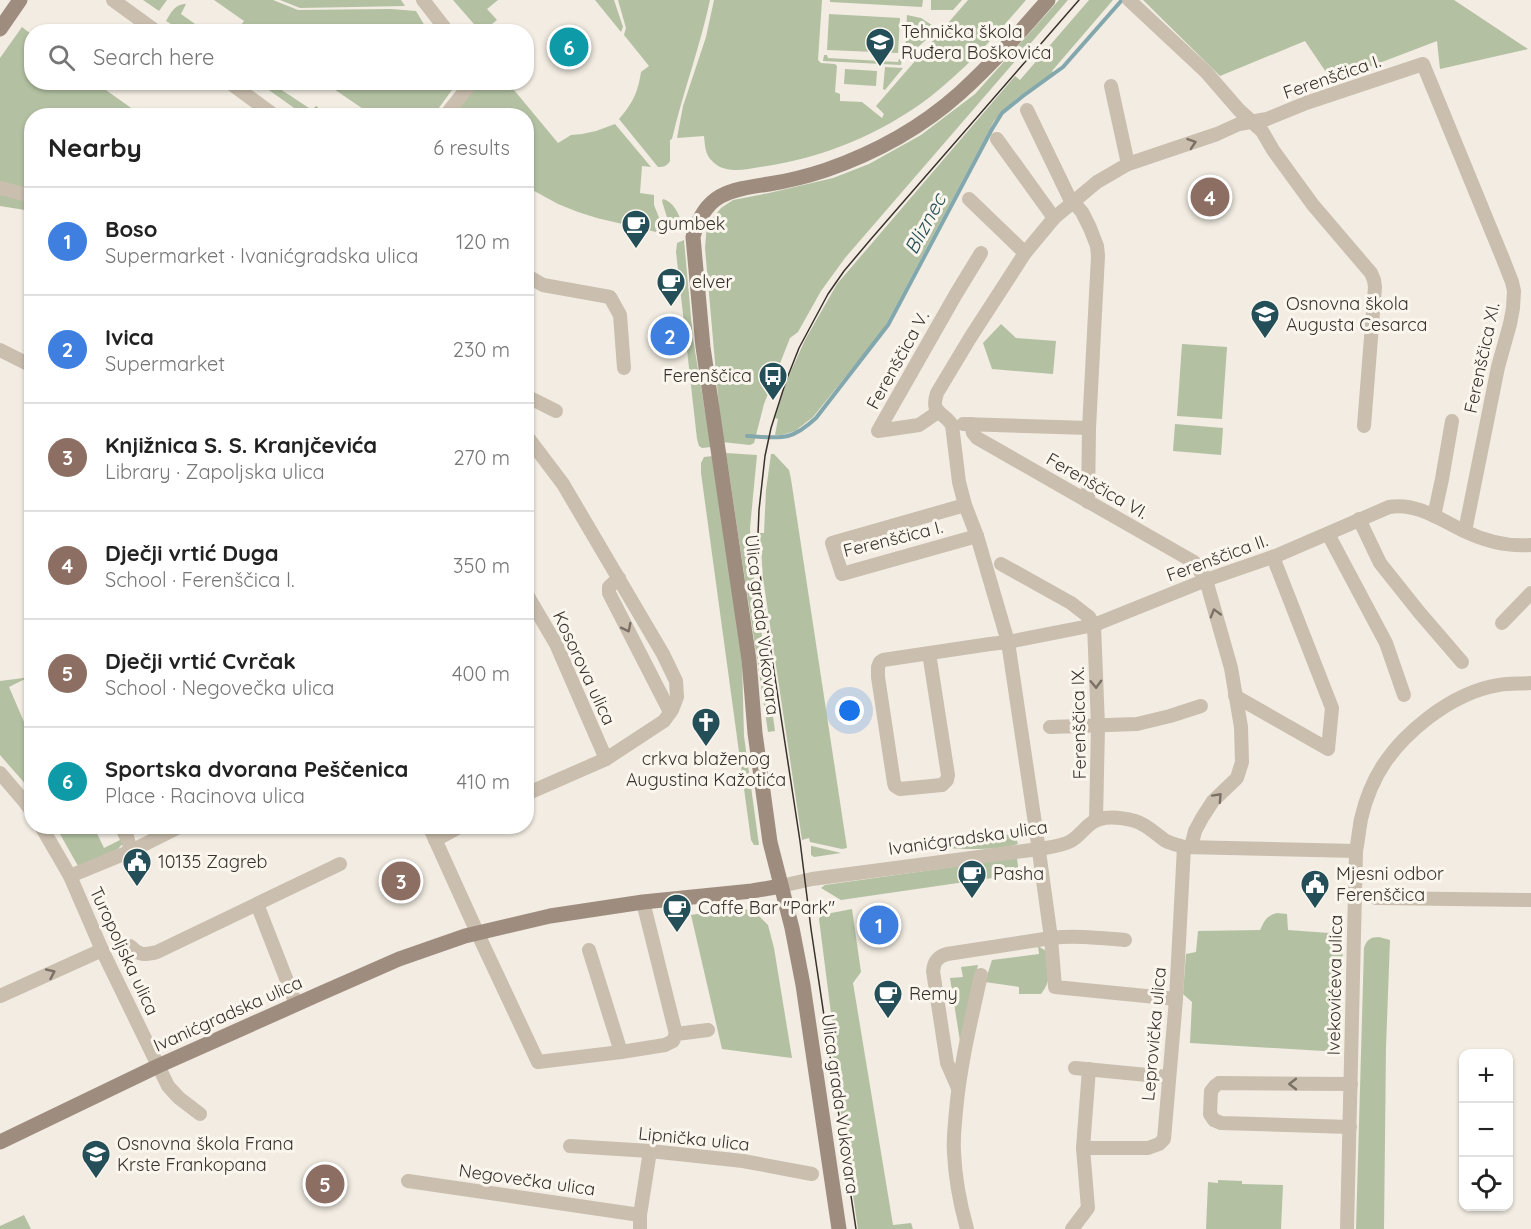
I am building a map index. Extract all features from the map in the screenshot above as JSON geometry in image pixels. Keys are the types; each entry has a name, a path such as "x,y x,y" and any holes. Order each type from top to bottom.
{"street":[{"path":"0,29 20,0"},
{"path":"113,0 146,24"},
{"path":"423,0 442,24"},
{"name":"Ulica grada Vukovara","path":"839,1229 803,985 792,928 770,842 755,733 749,660 703,347 693,237 702,213 712,202 728,192 801,177 835,167 878,148 926,120 944,107 977,76 1048,0"},
{"path":"1131,2 1206,72 1239,110 1262,131 1273,150 1314,205 1367,267 1375,287 1364,426"},
{"name":"Ferenščica I.","path":"938,412 934,403 937,393 1025,253 1054,218 1097,182 1132,163 1217,134 1239,124 1267,119 1306,103 1423,64"},
{"name":"Ferenščica XI.","path":"1423,64 1514,291 1510,324 1498,367 1465,531"},
{"path":"1111,86 1132,163"},
{"path":"240,90 264,108"},
{"path":"451,108 466,90"},
{"path":"1027,110 1069,197 1082,212 1097,246 1088,502"},
{"path":"997,139 1054,218"},
{"path":"0,188 24,194"},
{"path":"969,199 1025,253"},
{"name":"Ferenščica V.","path":"938,412 919,425 878,431 981,253"},
{"path":"534,280 543,285 610,297 620,315 624,368"},
{"path":"1,353 24,363"},
{"path":"534,400 556,411"},
{"path":"938,412 952,425 959,482 1008,642 1039,849 1055,987 1176,999"},
{"path":"1434,516 1452,421"},
{"name":"Ferenščica VI.","path":"971,424 977,438 1194,562 1206,580"},
{"path":"952,425 1089,428"},
{"path":"534,446 563,484 663,654 676,681 676,697 670,712"},
{"name":"Ferenščica I.","path":"965,505 832,543 842,574 976,536"},
{"name":"Ferenščica II.","path":"1008,642 1094,626 1206,580 1273,557 1383,508 1405,506 1413,508 1497,543 1531,545"},
{"path":"1359,519 1380,563 1462,662"},
{"path":"1328,534 1386,643 1404,695"},
{"path":"1235,696 1328,749 1332,708 1273,557"},
{"path":"1001,564 1071,603 1089,617 1094,626"},
{"path":"618,578 609,587 609,593 670,712"},
{"name":"Leprovička ulica","path":"1083,1148 1148,1148 1159,1144 1164,1138 1188,847 1213,801 1237,778 1242,762 1241,727 1231,668 1206,580"},
{"path":"1502,623 1531,593"},
{"name":"Kosorova ulica","path":"534,607 556,644 606,759"},
{"name":"Ferenščica IX.","path":"1094,626 1098,726 1096,820"},
{"path":"929,653 947,780 942,785 900,789 894,783 878,677 880,662 888,659 929,653 1008,642"},
{"name":"Ivekovićeva ulica","path":"1347,1229 1356,851 1361,820 1374,782 1386,760 1410,732 1454,700 1500,684 1531,683"},
{"path":"1050,727 1149,722 1201,706"},
{"name":"Kosorova ulica","path":"534,790 606,759 664,722 670,712"},
{"path":"0,773 24,797"},
{"path":"1096,820 1111,818 1134,821 1147,826 1164,840 1188,847 1356,851"},
{"name":"Ivanićgradska ulica","path":"0,1142 158,1066 296,1004 399,959 477,932 550,916 643,902 752,891 812,879 1039,849 1069,842 1096,820"},
{"name":"Turopoljska ulica","path":"46,834 70,876 102,950 168,1086 200,1114"},
{"path":"126,834 131,851"},
{"path":"70,876 131,851 165,834"},
{"path":"432,834 538,1062 621,1052 665,1045 673,1041 676,1034 643,902"},
{"path":"435,840 446,834"},
{"path":"130,946 137,953 144,955 157,952 340,864"},
{"path":"1376,898 1531,900"},
{"path":"257,904 296,1004"},
{"path":"958,1088 947,1063 933,971 937,959 947,954 1067,936 1125,940"},
{"path":"0,996 102,950"},
{"path":"589,950 621,1052"},
{"path":"967,1229 958,1190 953,1150 958,1088 981,975"},
{"path":"676,1034 708,1030"},
{"path":"1072,1229 1088,1208 1083,1148 1082,1069 1168,1077"},
{"path":"1350,1127 1221,1123 1214,1120 1210,1114 1211,1091 1220,1083 1351,1084"},
{"name":"Lipnička ulica","path":"570,1146 650,1151 742,1161 812,1174"},
{"path":"640,1222 650,1151"},
{"name":"Negovečka ulica","path":"408,1181 640,1222"}],"green space":[{"path":"143,0 167,0 159,11"},
{"path":"214,0 273,0 298,10 416,11 424,24 242,24 244,21"},
{"path":"280,0 401,0 405,6 300,8"},
{"path":"453,0 498,0 487,9 497,20 492,24 474,24"},
{"path":"595,0 614,0 623,27 621,32"},
{"path":"618,0 710,0 670,140 670,161 664,166 658,167 619,119 634,97 641,72 649,66 624,35 626,28"},
{"path":"714,0 822,0 818,60 821,63 837,66 835,92 840,94 840,101 862,102 882,118 884,114 876,106 968,0 1026,0 956,75 930,97 891,122 850,143 828,151 783,163 734,170 722,168 710,159 704,136 677,138 683,106 706,37"},
{"path":"830,0 923,0 922,7 830,2"},
{"path":"931,0 962,0 953,10 931,10"},
{"path":"1059,0 1068,0 845,258 821,291 798,332 790,338 764,404 754,443 750,445 722,442 705,248 707,225 721,208 733,200 833,178 869,164 921,135 975,94"},
{"path":"1089,0 1113,0 1052,71 1054,74 1017,98 994,121 883,330 813,417 795,431 775,435 778,419 775,418 787,380 805,340 837,284 1015,76 1020,80"},
{"path":"1143,0 1454,0 1528,49 1440,69 1437,41 1332,81 1305,41 1220,76"},
{"path":"186,4 181,14 195,24 171,24 166,21 171,12"},
{"path":"829,14 900,18 898,53 827,50"},
{"path":"907,15 921,18 938,29 908,56 905,55"},
{"path":"22,27 24,29 24,90 106,90 131,108 24,108 24,190 0,184 0,58"},
{"path":"824,55 828,58 898,62 902,59 901,65 823,61"},
{"path":"885,67 903,68 885,90 883,89"},
{"path":"845,69 877,71 876,86 844,84"},
{"path":"269,90 282,90 309,108 294,108"},
{"path":"335,90 452,90 439,108 362,108"},
{"path":"473,90 514,90 529,108 459,108"},
{"path":"534,114 558,143 571,135 596,131 615,124 651,167 642,166 640,193 654,195 654,205 664,230 656,232 597,218 558,204 534,191"},
{"path":"0,192 24,198 24,210 0,206"},
{"path":"663,199 674,207 683,229 672,228"},
{"path":"684,240 693,339 711,447 702,448 697,439 676,252 677,243"},
{"path":"1001,324 1016,338 1056,341 1053,374 992,369 983,343"},
{"path":"1182,344 1227,347 1222,419 1177,416"},
{"path":"1175,424 1223,428 1221,455 1173,451"},
{"path":"726,453 757,455 750,528 751,554 775,731 768,732"},
{"path":"771,454 774,454 789,470 791,479 847,848 842,849 810,842 809,838 802,840 763,578 760,533 764,533 766,490"},
{"path":"713,456 742,661 744,736 759,845 754,845 751,840 701,473 701,463 704,457"},
{"path":"24,678 9,687 24,722 24,782 0,755 0,681"},
{"path":"60,834 97,834 104,848 120,840 117,834 122,834 124,842 118,849 78,866"},
{"path":"1015,835 1018,844 986,849 926,848 927,847"},
{"path":"811,846 841,853 814,857 811,855"},
{"path":"1017,858 1019,874 841,900 821,888 825,885"},
{"path":"739,907 755,912 768,925 774,948 792,1058 722,1049 691,915"},
{"path":"852,909 861,972 853,983 893,1225 911,1223 913,1229 858,1229 829,1031 833,1029 819,919 821,915"},
{"path":"1277,913 1287,914 1288,930 1343,934 1340,1052 1190,1043 1192,1002 1183,994 1186,954 1196,952 1198,931 1260,930 1266,919"},
{"path":"1379,937 1390,940 1384,1229 1356,1229 1364,948 1369,940"},
{"path":"1038,946 1046,951 1048,968 1047,983 1041,994 1019,994 1019,987 985,982 992,960 1039,954"},
{"path":"978,965 960,1041 950,978 963,977 961,967"},
{"path":"1218,1180 1242,1181 1242,1184 1283,1185 1281,1229 1206,1229 1208,1182 1218,1183"},
{"path":"24,1215 31,1229 0,1229 0,1226"}],"waterway":[{"name":"Bliznec","path":"747,436 777,438 792,435 816,418 888,325 1002,113 1063,67 1122,0"}],"tram line":[{"path":"856,1229 758,556 759,510 765,456 786,381 799,348 828,294 871,239 1079,0"}],"place":[{"name":"Sportska dvorana Peščenica","path":"569,47"},
{"name":"Tehnička škola Ruđera Boškovića","path":"880,68"},
{"name":"Dječji vrtić Duga","path":"1210,197"},
{"name":"gumbek","path":"636,250"},
{"name":"elver","path":"671,308"},
{"name":"Ivica","path":"670,336"},
{"name":"Osnovna škola Augusta Cesarca","path":"1265,340"},
{"name":"Ferenščica","path":"773,402"},
{"name":"crkva blaženog Augustina Kažotića","path":"706,748"},
{"name":"Knjižnica S. S. Kranjčevića","path":"401,881"},
{"name":"10135 Zagreb","path":"137,888"},
{"name":"Pasha","path":"972,900"},
{"name":"Mjesni odbor Ferenščica","path":"1315,910"},
{"name":"Boso","path":"879,925"},
{"name":"Caffe Bar \"Park\"","path":"677,934"},
{"name":"Remy","path":"888,1020"},
{"name":"Osnovna škola Frana Krste Frankopana","path":"96,1180"},
{"name":"Dječji vrtić Cvrčak","path":"325,1184"}]}
